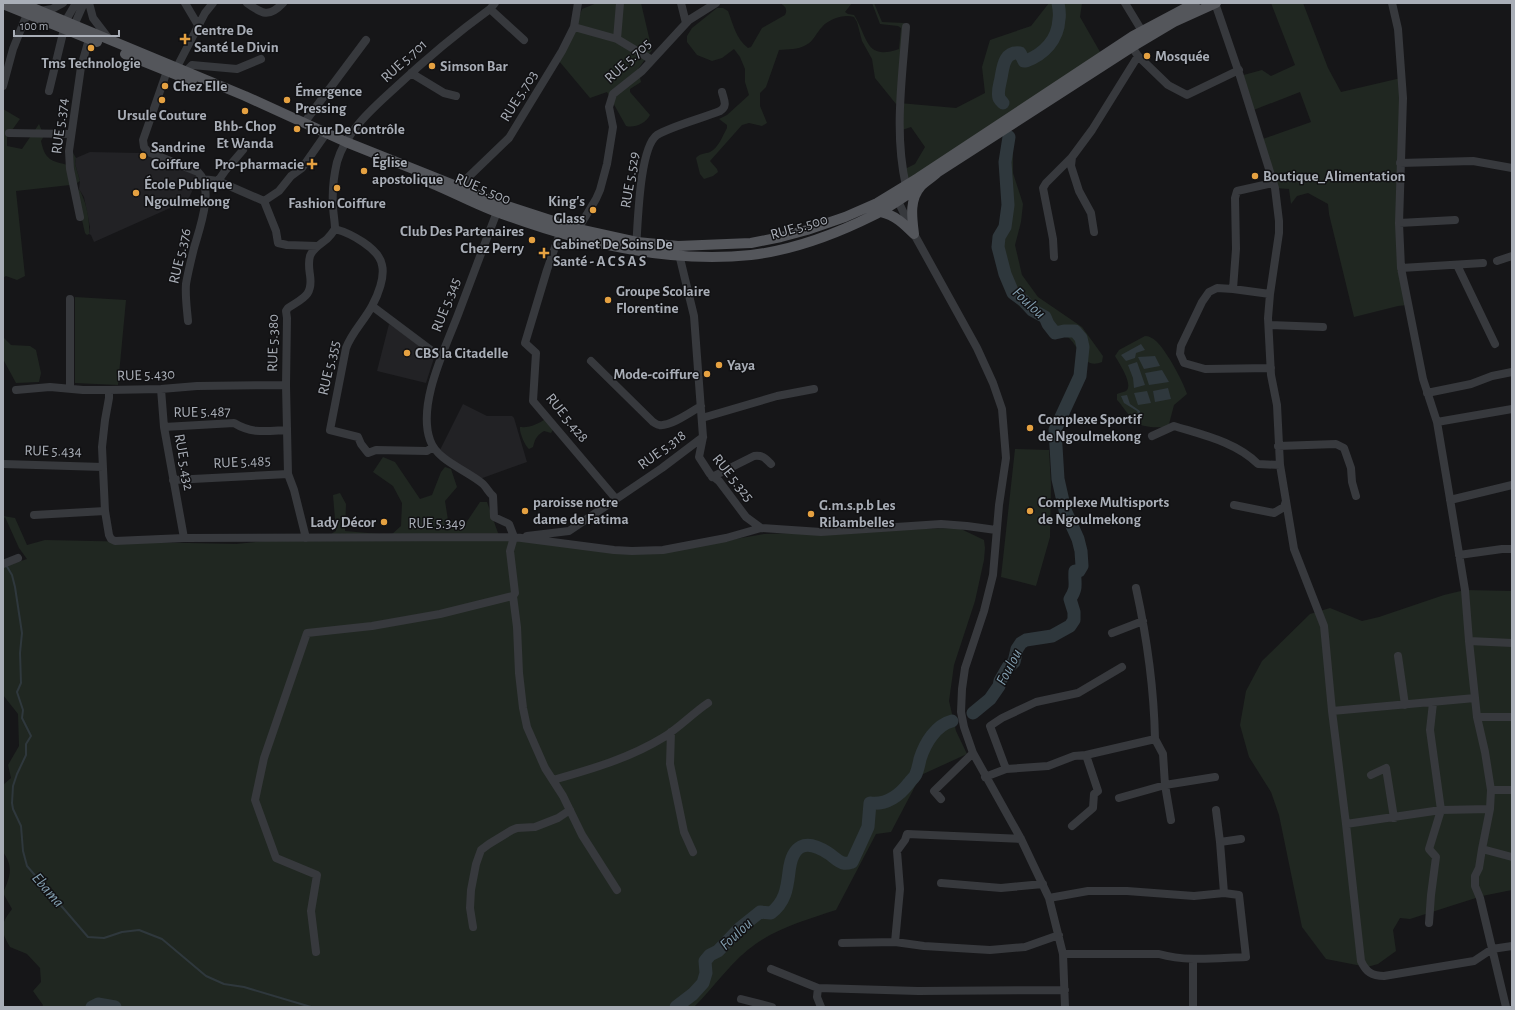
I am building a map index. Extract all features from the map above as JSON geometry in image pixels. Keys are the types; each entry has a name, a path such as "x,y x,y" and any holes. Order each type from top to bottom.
{"main road":[{"name":"RUE 5.500","path":"21,3 40,11 89,39 323,138 345,144 501,204 636,246"},
{"path":"914,234 912,206 919,182 1142,31 1195,3"},
{"path":"919,182 945,168 1132,47 1174,22 1215,3"},
{"name":"RUE 5.500","path":"3,4 27,14 110,40 181,69 245,96 345,144 497,212 560,233 636,246 678,251 728,256 752,255 811,241 846,229 881,212 906,186 919,182"},
{"name":"RUE 5.500","path":"678,251 751,243 807,230 896,197 919,182"},
{"path":"881,212 889,213 898,218 914,234"}],"street":[{"path":"40,11 52,9 63,3"},
{"path":"49,90 67,27 76,3"},
{"path":"67,27 84,3"},
{"path":"89,3 93,18 110,40"},
{"path":"185,3 198,24"},
{"path":"181,69 198,24 213,3"},
{"path":"247,3 263,13 274,11 283,3"},
{"name":"RUE 5.703","path":"458,187 509,138 562,51 574,28 578,3"},
{"path":"617,39 620,3"},
{"path":"681,3 686,23"},
{"name":"RUE 5.705","path":"578,229 598,195 607,164 613,127 609,107 612,94 642,71 686,23 716,3"},
{"path":"1125,3 1142,31"},
{"path":"1215,3 1239,70 1273,183 1277,205 1279,233 1270,294 1268,325 1271,368 1277,405 1280,466 1294,549 1324,626 1332,710 1361,961 1364,969 1375,976 1422,970 1474,960 1492,949 1512,946"},
{"path":"1392,3 1398,29 1403,98 1399,223 1401,268 1422,379 1437,422 1466,590 1469,641 1477,717 1485,752 1491,790 1490,809 1479,868 1475,876 1476,886 1506,1007"},
{"path":"492,6 524,40"},
{"name":"RUE 5.701","path":"345,144 361,121 411,73 492,6"},
{"path":"3,86 13,49 27,14"},
{"path":"906,27 900,117 902,162 906,186"},
{"path":"574,28 617,39 652,60"},
{"name":"RUE 5.374","path":"80,217 70,169 69,151 81,67 89,39"},
{"path":"304,123 366,40"},
{"path":"1132,47 1138,56 1168,85 1187,95 1239,70"},
{"path":"1054,257 1053,239 1043,188 1046,182 1072,157 1092,130 1138,56"},
{"path":"181,69 192,65 237,69 261,59"},
{"path":"167,71 143,140 144,147 148,152 198,172 203,178 218,182 264,201 276,231 278,243 293,246 317,246"},
{"path":"411,73 444,93 456,96"},
{"name":"RUE 5.529","path":"636,246 642,179 647,153 652,141 656,136 665,131 720,112 725,108 726,104 722,92"},
{"path":"9,133 71,134"},
{"path":"264,201 279,191 292,176 302,168 323,138"},
{"path":"335,229 333,205 335,170 345,144"},
{"path":"218,182 225,171 243,150"},
{"path":"1072,157 1072,166 1079,191 1091,213 1094,232"},
{"path":"1400,163 1473,161 1512,168"},
{"name":"RUE 5.376","path":"188,321 186,288 194,250 204,217 206,198 203,178"},
{"path":"1233,289 1236,249 1235,198 1237,191 1273,183"},
{"path":"896,197 914,234 977,348 993,383 1002,409 1006,458 996,530 993,575 984,611 965,668 961,712 964,727 973,753 1050,898 1063,954 1065,1007"},
{"name":"RUE 5.345","path":"433,447 430,440 427,422 428,403 440,357 452,330 497,212"},
{"path":"1399,223 1455,220"},
{"name":"RUE 5.380","path":"306,538 299,508 288,474 286,311 288,308 305,297 309,290 310,279 308,265 310,255 335,229"},
{"name":"RUE 5.355","path":"335,229 348,233 364,242 379,257 382,264 379,288 372,306 350,339 346,348 330,430 358,437 368,454 376,450 427,451 433,447"},
{"name":"RUE 5.428","path":"560,233 525,343 536,353 533,401 616,499"},
{"name":"RUE 5.318","path":"514,537 569,530 662,468 704,437 694,316 678,251"},
{"path":"1497,261 1512,256"},
{"path":"1401,268 1483,263"},
{"path":"1457,265 1495,344"},
{"path":"1270,294 1217,288 1209,292 1202,302 1181,346 1180,354 1184,363 1205,369 1271,368"},
{"path":"70,299 70,388"},
{"path":"372,306 440,357"},
{"path":"1268,325 1323,327"},
{"path":"591,361 653,422 659,425 668,424 677,420 701,406"},
{"path":"1427,393 1471,384 1492,376 1512,372"},
{"name":"RUE 5.430","path":"111,539 105,510 103,467 103,440 105,420 110,398 109,390 161,389 197,386 286,385"},
{"path":"16,390 50,387 83,390 109,390"},
{"name":"RUE 5.432","path":"161,389 164,427 184,538"},
{"path":"702,418 778,396 814,389"},
{"path":"1437,422 1512,408"},
{"name":"RUE 5.487","path":"164,427 234,423 253,431 287,430"},
{"path":"1152,436 1174,426 1222,441 1250,456 1258,464 1280,466"},
{"name":"RUE 5.325","path":"704,437 699,457 712,477 719,481 746,516 761,528"},
{"path":"1278,446 1336,444 1344,448 1351,468 1352,482 1356,496"},
{"path":"433,447 438,454 484,485 493,496 494,517 509,524 514,537 510,551 515,593 513,596 517,627 519,673 527,727 545,768 570,810 582,835 617,890"},
{"path":"712,477 754,456 764,457 771,464"},
{"name":"RUE 5.434","path":"3,464 103,467"},
{"name":"RUE 5.485","path":"173,480 288,474"},
{"path":"1450,500 1512,485"},
{"path":"1234,505 1274,512 1284,507 1286,501"},
{"path":"34,515 105,510"},
{"name":"RUE 5.349","path":"111,539 115,541 184,538 514,537 614,550 663,550 726,538 761,528 821,532 941,524 996,530"},
{"path":"1459,555 1512,549"},
{"path":"3,564 18,558"},
{"path":"1136,588 1143,621 1154,713 1155,739 1164,754 1165,785 1171,820"},
{"path":"316,952 311,911 317,875 276,858 255,800 264,758 307,633 372,626 433,616 513,596"},
{"path":"1112,633 1143,621"},
{"path":"1469,641 1512,643"},
{"path":"1398,656 1405,705"},
{"path":"1006,769 990,726 1002,718 1036,702 1078,693 1122,667"},
{"path":"1332,710 1433,703 1475,698"},
{"path":"553,780 604,765 624,757 671,732 708,703"},
{"path":"1428,923 1436,857 1429,849 1441,810 1430,730 1433,703"},
{"path":"1477,717 1512,717"},
{"path":"671,732 670,764 684,832 693,852"},
{"path":"985,777 1006,769 1048,766 1074,756 1086,755 1155,739"},
{"path":"941,799 934,791 973,753"},
{"path":"1072,826 1093,808 1094,794 1098,791 1086,755"},
{"path":"1371,775 1386,768 1394,818"},
{"path":"1119,798 1165,785 1215,777"},
{"path":"1491,790 1512,790"},
{"path":"1346,824 1441,810 1490,809"},
{"path":"473,927 470,908 471,890 476,864 481,850 512,830 517,828 535,827 558,818 570,810"},
{"path":"1216,810 1224,893"},
{"path":"895,942 900,889 897,851 905,840 907,834 1020,839"},
{"path":"1220,842 1242,839"},
{"path":"1482,849 1512,857"},
{"path":"941,883 1001,888 1043,884"},
{"path":"1050,898 1088,891 1127,891 1194,896 1224,893 1239,895 1246,957 1194,960 1159,954 1063,954"},
{"path":"842,943 895,942 924,946 990,950 1026,947 1059,935"},
{"path":"1193,1007 1194,960"},
{"path":"771,969 818,988 918,991 1064,990"},
{"path":"818,988 817,997 821,1007"},
{"path":"741,999 772,1007"}],"shaded area":[{"path":"597,3 641,3 652,50 638,69 641,82 630,89 630,92 650,115 643,123 636,126 626,126 607,92 590,98 559,61 569,44 582,9"},
{"path":"780,3 852,3 845,12 854,15 869,45 880,52 888,52 899,49 901,28 898,26 880,24 872,3 874,3 882,22 904,23 899,102 896,104 875,78 872,59 862,41 857,22 854,17 846,16 833,20 825,24 813,39 803,47 779,50 766,87 760,93 760,106 767,123 762,126 749,123 742,125 710,161 718,172 713,176 704,179 700,174 696,158 701,154 710,152 716,147 727,128 727,125 719,119 727,115 749,95 745,82 745,69 740,57 734,49 722,58 712,61 697,55 687,42 687,36 692,28 717,8 723,8 728,11 735,31 741,40 748,48 751,47 762,28 785,15 786,8"},
{"path":"1049,3 1082,3 1080,17 1107,64 906,187 903,170 915,164 925,147 911,127 899,131 899,103 956,108 985,93 982,67 990,40 1031,26"},
{"path":"1271,3 1303,3 1328,68 1341,92 1401,78 1399,223 1407,305 1354,317 1329,214 1328,204 1308,193 1297,196 1291,204 1289,189 1275,188 1260,140 1311,122 1300,92 1251,111 1240,76 1262,70 1271,76 1295,65"},
{"path":"3,109 20,119 7,137 7,146 22,149 39,124 44,136 41,141 47,156 53,161 68,165 70,185 16,191 25,276 17,280 6,276 3,278"},
{"path":"1006,149 1013,151 1013,173 1023,204 1021,222 1015,245 1022,275 1038,297 1082,327 1103,356 1102,362 1096,364 1086,361 1069,338 1053,327 1030,315 1014,301 1002,281 997,266 996,256 1000,238 1002,210 1001,158 1002,153"},
{"name":"École Publique Ngoulmekong","path":"90,152 139,153 199,176 188,200 94,242 89,234 90,227 84,197 79,189 80,181 75,164 76,158"},
{"path":"73,153 76,158 75,164 80,181 77,183 74,183"},
{"path":"79,189 86,205 88,216 89,234 87,235 85,233 76,194"},
{"path":"3,293 4,338 11,345 30,346 36,350 41,373 39,382 16,383 3,359"},
{"path":"75,297 126,300 118,385 75,383"},
{"name":"CBS la Citadelle","path":"389,324 431,351 434,358 426,383 377,371"},
{"path":"1145,336 1155,340 1160,345 1178,374 1187,394 1174,405 1168,428 1140,425 1117,400 1117,394 1126,391 1128,384 1125,374 1115,356 1119,350"},
{"path":"1141,344 1145,350 1136,353 1135,358 1126,361 1121,355"},
{"path":"1155,356 1160,366 1144,369 1138,357"},
{"path":"1137,362 1145,385 1134,388 1133,378 1128,365"},
{"path":"1162,370 1169,382 1149,385 1145,373"},
{"path":"1168,388 1171,399 1155,402 1153,391"},
{"path":"1147,391 1151,403 1138,405 1134,393"},
{"path":"1127,395 1130,404 1140,411 1141,421 1137,411 1124,403 1121,396"},
{"path":"463,404 487,416 512,416 514,418 527,462 477,480 437,456"},
{"path":"547,418 553,430 551,433 544,431 539,434 533,447 529,449 520,432 520,427 534,425"},
{"name":"Complexe Multisports de Ngoulmekong","path":"1015,449 1049,450 1051,485 1050,537 1036,586 1001,577"},
{"path":"383,457 395,462 420,499 432,495 441,472 445,467 451,469 457,487 445,501 448,520 466,523 480,502 487,502 498,533 502,538 667,551 764,534 954,528 961,529 984,540 984,560 975,601 954,665 949,701 956,731 967,754 921,775 891,832 876,834 836,910 775,932 748,949 694,1007 42,1007 43,1005 33,991 41,982 40,968 27,954 10,947 3,932 3,924 12,909 3,893 8,882 10,867 9,862 3,852 3,785 11,778 8,765 19,746 18,714 3,695 3,567 27,559 19,548 5,517 3,519 3,516 15,518 27,545 45,540 236,544 331,534 336,531 333,495 340,493 346,504 345,531 391,535 401,526 402,503 393,486 373,472"},
{"path":"1465,590 1512,591 1512,890 1482,896 1410,919 1400,918 1393,930 1396,951 1378,964 1367,967 1326,959 1302,927 1279,815 1271,792 1249,757 1240,725 1246,691 1262,661 1310,614 1330,608 1362,621 1379,617 1444,595"}],"waterway":[{"name":"Foulou","path":"1003,103 999,98 998,93 1007,57 1015,53 1020,53 1024,61 1026,61 1039,54 1049,45 1053,40 1058,27 1058,3"},
{"name":"Foulou","path":"973,713 990,699 999,686 1000,681 1008,667 1014,662 1017,649 1021,643 1026,640 1052,636 1070,626 1074,620 1074,612 1070,599 1075,588 1075,571 1079,571 1082,566 1081,551 1078,539 1065,510 1058,479 1055,430 1080,376 1083,347 1081,338 1075,331 1055,333 1045,317 1032,310 1024,301 1013,293 1005,274 998,247 999,237 1005,227 1008,205 1005,162 1009,137"},
{"name":"Ebama","path":"6,565 12,575 15,587 22,633 20,653 21,683 17,692 23,710 22,718 31,736 26,744 26,755 13,786 12,803 13,809 21,826 23,851 27,866 88,937 104,938 122,932 139,930 162,939 206,976 224,984 244,987 311,1007"},
{"name":"Foulou","path":"676,1007 693,994 703,983 706,973 705,961 710,955 718,951 740,928 760,912 771,913 776,909 784,895 793,856 797,850 806,845 813,846 820,848 841,862 852,862 868,827 870,803 881,803 887,801 901,792 915,775 922,753 928,741 941,726 952,721"},
{"name":"Foulou","path":"92,1007 98,1004 115,1007"}],"place":[{"name":"Centre De Santé Le Divin","path":"185,39"},
{"name":"Tms Technologie","path":"91,48"},
{"name":"Mosquée","path":"1147,56"},
{"name":"Simson Bar","path":"432,66"},
{"name":"Chez Elle","path":"165,86"},
{"name":"Ursule Couture","path":"162,100"},
{"name":"Émergence Pressing","path":"287,100"},
{"name":"Bhb- Chop Et Wanda","path":"245,111"},
{"name":"Tour De Contrôle","path":"297,129"},
{"name":"Sandrine Coiffure","path":"143,156"},
{"name":"Pro-pharmacie","path":"312,164"},
{"name":"Église apostolique","path":"364,171"},
{"name":"Boutique_Alimentation","path":"1255,176"},
{"name":"Fashion Coiffure","path":"337,188"},
{"name":"École Publique Ngoulmekong","path":"136,193"},
{"name":"King's Glass","path":"593,210"},
{"name":"Club Des Partenaires Chez Perry","path":"532,240"},
{"name":"Cabinet De Soins De Santé - A C S A S","path":"544,253"},
{"name":"Groupe Scolaire Florentine","path":"608,300"},
{"name":"CBS la Citadelle","path":"407,353"},
{"name":"Yaya","path":"719,365"},
{"name":"Mode-coiffure","path":"707,374"},
{"name":"Complexe Sportif de Ngoulmekong","path":"1030,428"},
{"name":"paroisse notre dame de Fatima","path":"525,511"},
{"name":"Complexe Multisports de Ngoulmekong","path":"1030,511"},
{"name":"G.m.s.p.b Les Ribambelles","path":"811,514"},
{"name":"Lady Décor","path":"384,522"}]}
